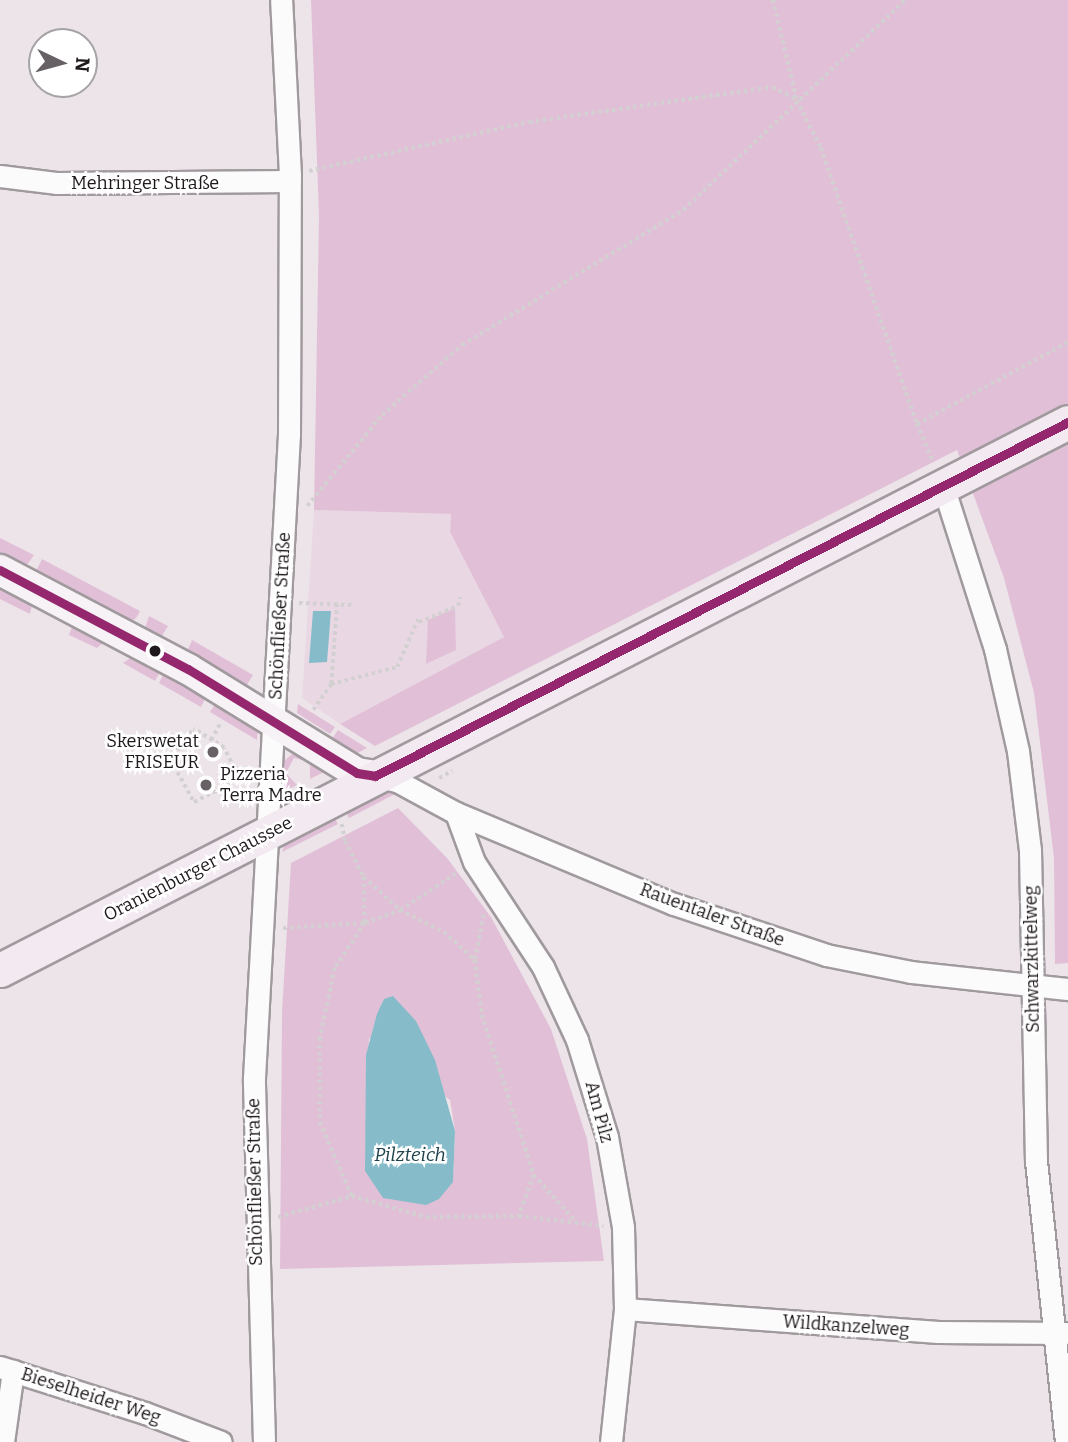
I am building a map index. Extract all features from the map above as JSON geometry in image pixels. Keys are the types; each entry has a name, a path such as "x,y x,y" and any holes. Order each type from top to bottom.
{"main road":[{"name":"Oranienburger Chaussee","path":"0,970 1068,422"}],"street":[{"name":"Schönfließer Straße","path":"264,1442 254,1225 260,930 268,832 289,433 290,178 281,0"},
{"name":"Mehringer Straße","path":"0,176 56,183 290,178"},
{"name":"Schwarzkittelweg","path":"943,486 995,649 1018,751 1030,850 1036,1161 1061,1333 1066,1442"},
{"path":"0,570 188,669 357,773 374,776"},
{"name":"Rauentaler Straße","path":"374,776 397,780 456,813 674,904 826,955 911,972 1068,989"},
{"name":"Am Pilz","path":"456,813 474,862 543,967 577,1040 607,1137 623,1227 625,1309 611,1442"},
{"name":"Wildkanzelweg","path":"625,1309 938,1332 1061,1333"},
{"path":"4,1442 6,1369"},
{"name":"Bieselheider Weg","path":"6,1369 220,1442"}],"path":[{"path":"774,0 797,100 821,148 917,424 943,486"},
{"path":"300,514 382,415 462,345 682,210 905,0"},
{"path":"290,178 529,122 773,87 797,100"},
{"path":"917,424 1068,342"},
{"path":"331,684 397,667 418,621 458,606 460,597"},
{"path":"308,604 352,605"},
{"path":"313,710 331,684 337,604"},
{"path":"211,740 221,722"},
{"path":"193,730 211,740 232,755 234,768 226,786 194,802 171,760 193,730"},
{"path":"234,768 258,770"},
{"path":"342,825 345,841 364,877 400,910 444,932 475,960"},
{"path":"260,930 365,923 400,910 474,862"},
{"path":"352,1196 320,1122 320,1038 335,968 365,923 364,877"},
{"path":"490,885 475,960 482,1015 534,1175 578,1223"},
{"path":"519,1216 534,1175"},
{"path":"254,1225 352,1196 426,1217 519,1216 623,1227"}],"shaded area":[{"path":"311,0 1068,0 1068,963 1055,964 1054,858 1034,693 1004,578 957,450 375,746 340,724 504,637 450,532 451,514 314,510 319,216"},
{"path":"314,510 451,514 450,532 504,637 340,724 302,698"},
{"path":"0,538 34,555 25,568 0,556"},
{"path":"42,559 140,611 137,617 130,623 35,573"},
{"path":"0,584 33,600 30,614 0,599"},
{"path":"455,608 456,650 426,664 428,620"},
{"path":"149,616 168,626 160,639 144,631"},
{"path":"74,621 108,639 97,648 69,635"},
{"path":"192,640 253,675 247,685 205,665 205,659 201,663 186,654"},
{"path":"136,654 162,669 155,681 123,663"},
{"path":"163,675 207,695 201,707 159,683"},
{"path":"217,701 258,726 257,740 210,712"},
{"path":"298,704 335,727 330,734 297,713"},
{"path":"338,730 367,748 352,756 330,742"},
{"path":"296,751 326,771 310,779 310,762 294,758 286,773 297,785 281,793 284,761"},
{"path":"385,789 397,793 349,818 344,809"},
{"path":"398,808 447,858 491,917 551,1029 587,1139 604,1261 280,1269 282,1011 291,863","holes":["369,1038 450,1100 455,1131 453,1182 365,1170"]},
{"path":"333,815 338,824 282,852 286,841"}],"water":[{"path":"313,611 331,611 327,662 309,663"},
{"name":"Pilzteich","path":"393,996 416,1021 435,1060 455,1131 453,1182 439,1199 426,1205 383,1198 365,1171 366,1055 377,1014 384,999"}],"transit line":[{"path":"375,776 1068,422"},
{"path":"0,570 188,669 357,773 375,776"}],"place":[{"name":"Skerswetat FRISEUR","path":"213,752"},
{"name":"Pizzeria Terra Madre","path":"206,785"}]}
